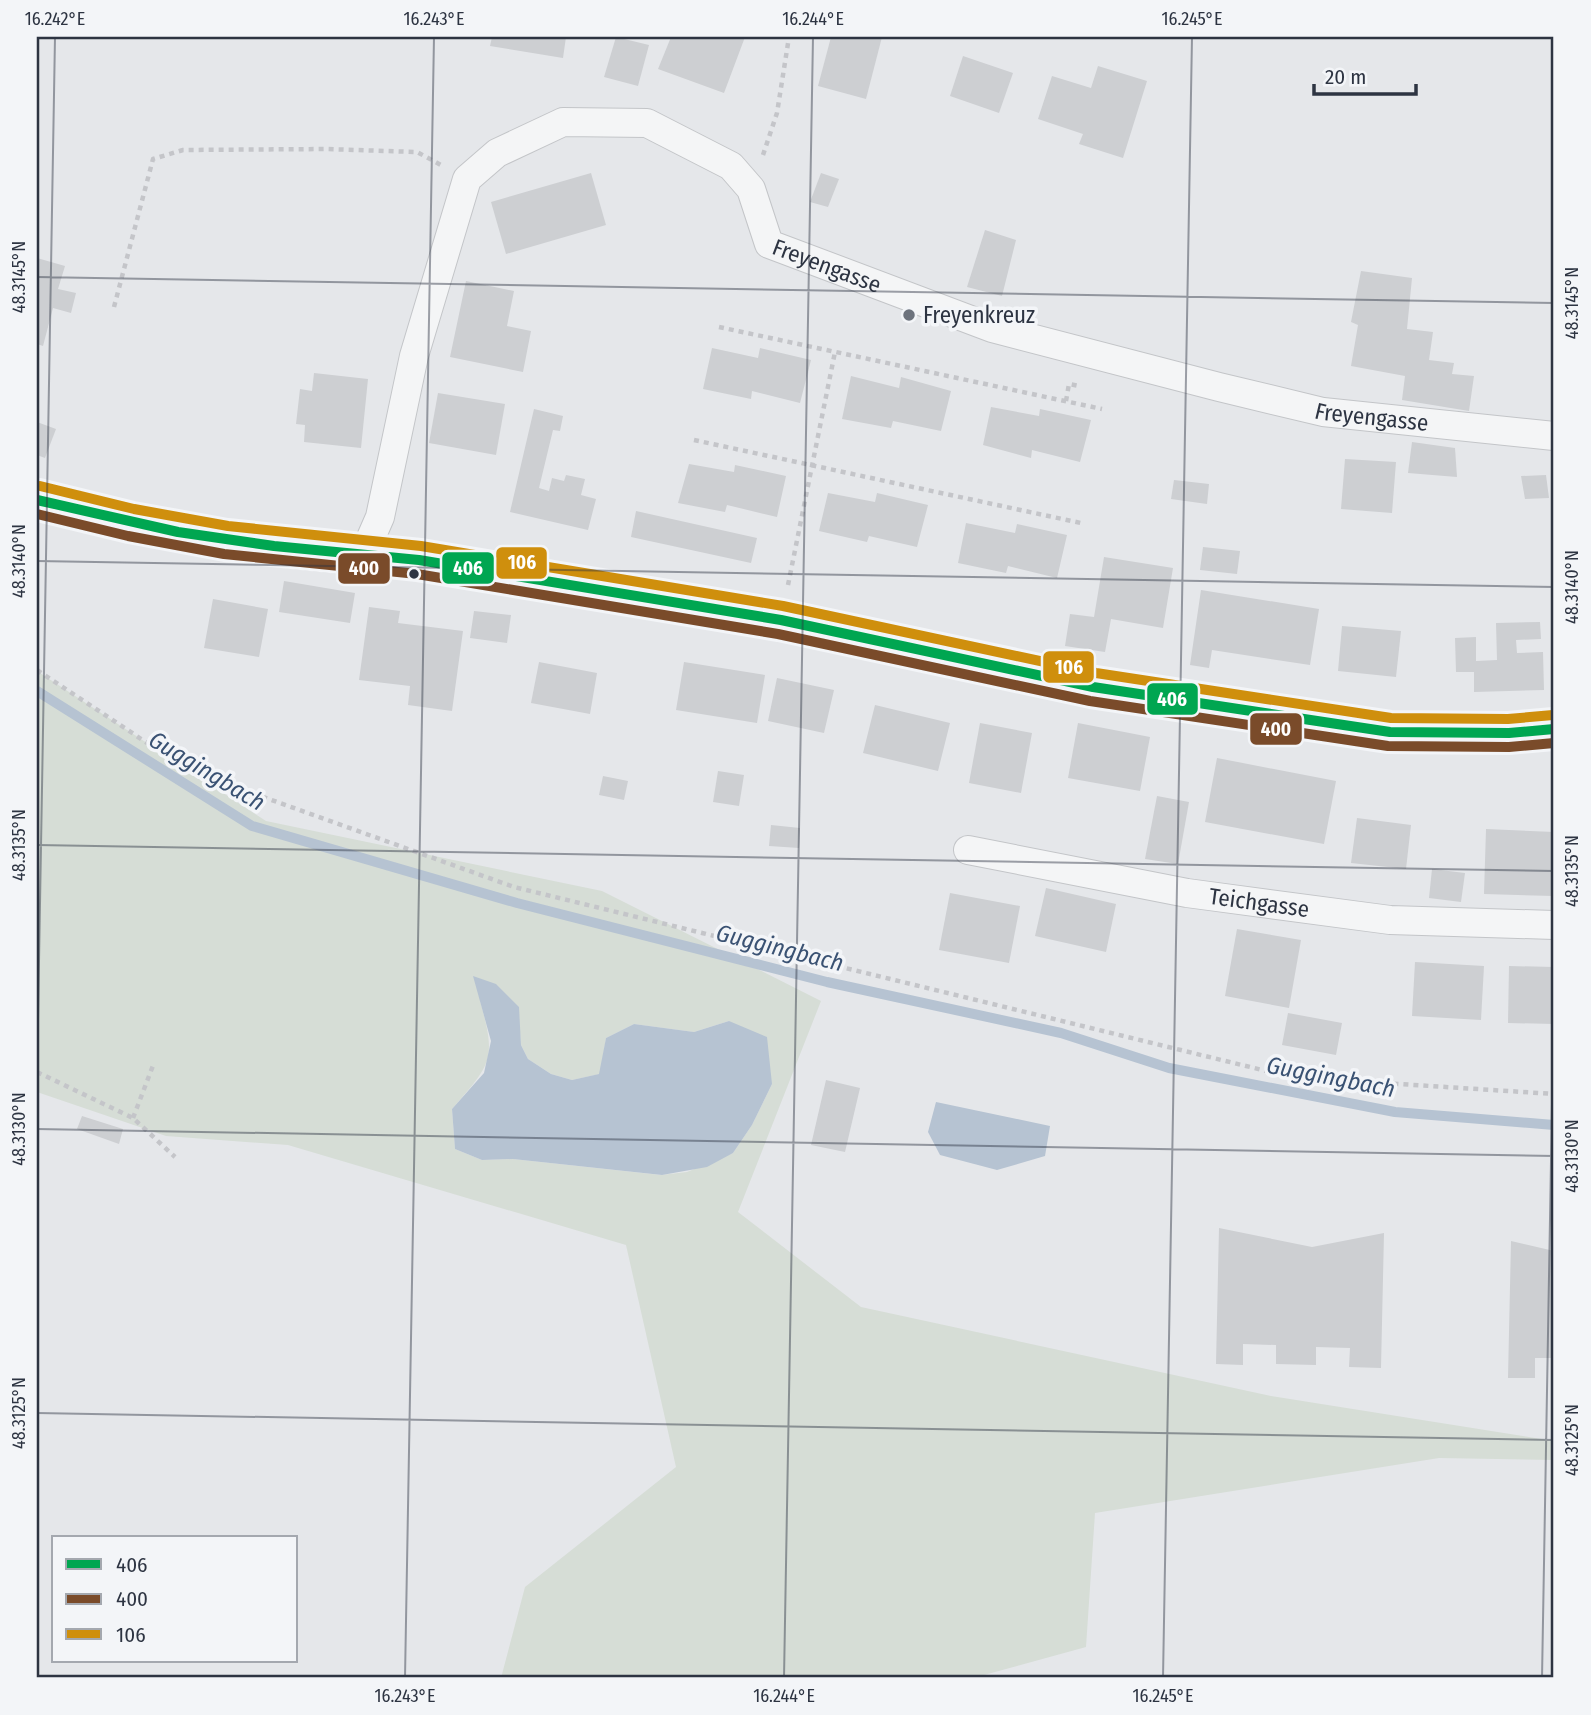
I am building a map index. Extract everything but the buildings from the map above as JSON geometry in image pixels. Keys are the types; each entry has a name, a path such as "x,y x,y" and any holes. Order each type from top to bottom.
{"main road":[{"path":"37,500 111,521 174,532 363,556 419,560 781,621 1045,674 1093,687 1390,732 1509,733 1554,729"}],"street":[{"name":"Freyengasse","path":"467,179 497,153 563,122 646,123 732,166 751,189 769,244 992,328 1323,412 1554,436"},
{"path":"363,556 380,517 414,356 467,179"},
{"name":"Teichgasse","path":"968,850 1187,893 1390,920 1554,925"}],"path":[{"path":"751,189 777,113 789,37"},
{"path":"114,307 153,159 183,150 418,152 467,179"},
{"path":"719,327 1102,409"},
{"path":"781,621 835,352"},
{"path":"694,440 1081,523"},
{"path":"37,670 188,770 514,887 1291,1077 1554,1094"},
{"path":"133,1118 154,1063"},
{"path":"37,1072 133,1118 175,1157"}],"shaded area":[{"path":"37,671 266,821 602,891 821,1001 738,1212 861,1307 1271,1396 1554,1441 1554,1460 1439,1458 1095,1513 1086,1647 973,1678 501,1678 525,1587 676,1467 626,1245 288,1145 166,1136 37,1092","holes":["480,1001 518,1007 521,1045 528,1059 551,1074 572,1080 600,1074 606,1038 634,1024 694,1032 729,1021 772,1084 752,1125 733,1153 687,1172 661,1175 513,1159 482,1160 455,1149 452,1109 475,1081 487,1060 488,1036"]}],"water":[{"path":"473,976 496,984 519,1007 521,1045 528,1059 551,1074 572,1080 599,1074 606,1038 634,1024 694,1032 729,1021 767,1037 772,1084 752,1125 733,1153 707,1167 662,1175 513,1159 482,1160 455,1149 452,1109 484,1073 491,1041"},
{"path":"936,1102 1050,1126 1045,1156 997,1170 940,1155 928,1132"}],"waterway":[{"name":"Guggingbach","path":"37,691 252,826 517,903 827,982 1061,1033 1169,1068 1395,1112 1554,1125"}],"transit line":[{"name":"106","path":"40,486 134,509 228,526 421,546 783,606 1096,673 1391,718 1508,719 1553,715"},
{"name":"406","path":"37,500 178,532 274,546 419,560 781,620 1093,687 1390,732 1509,733 1554,729"},
{"name":"400","path":"37,514 128,536 224,554 417,574 778,634 1090,701 1388,746 1509,747 1554,743"}],"place":[{"name":"Freyenkreuz","path":"909,315"}]}
